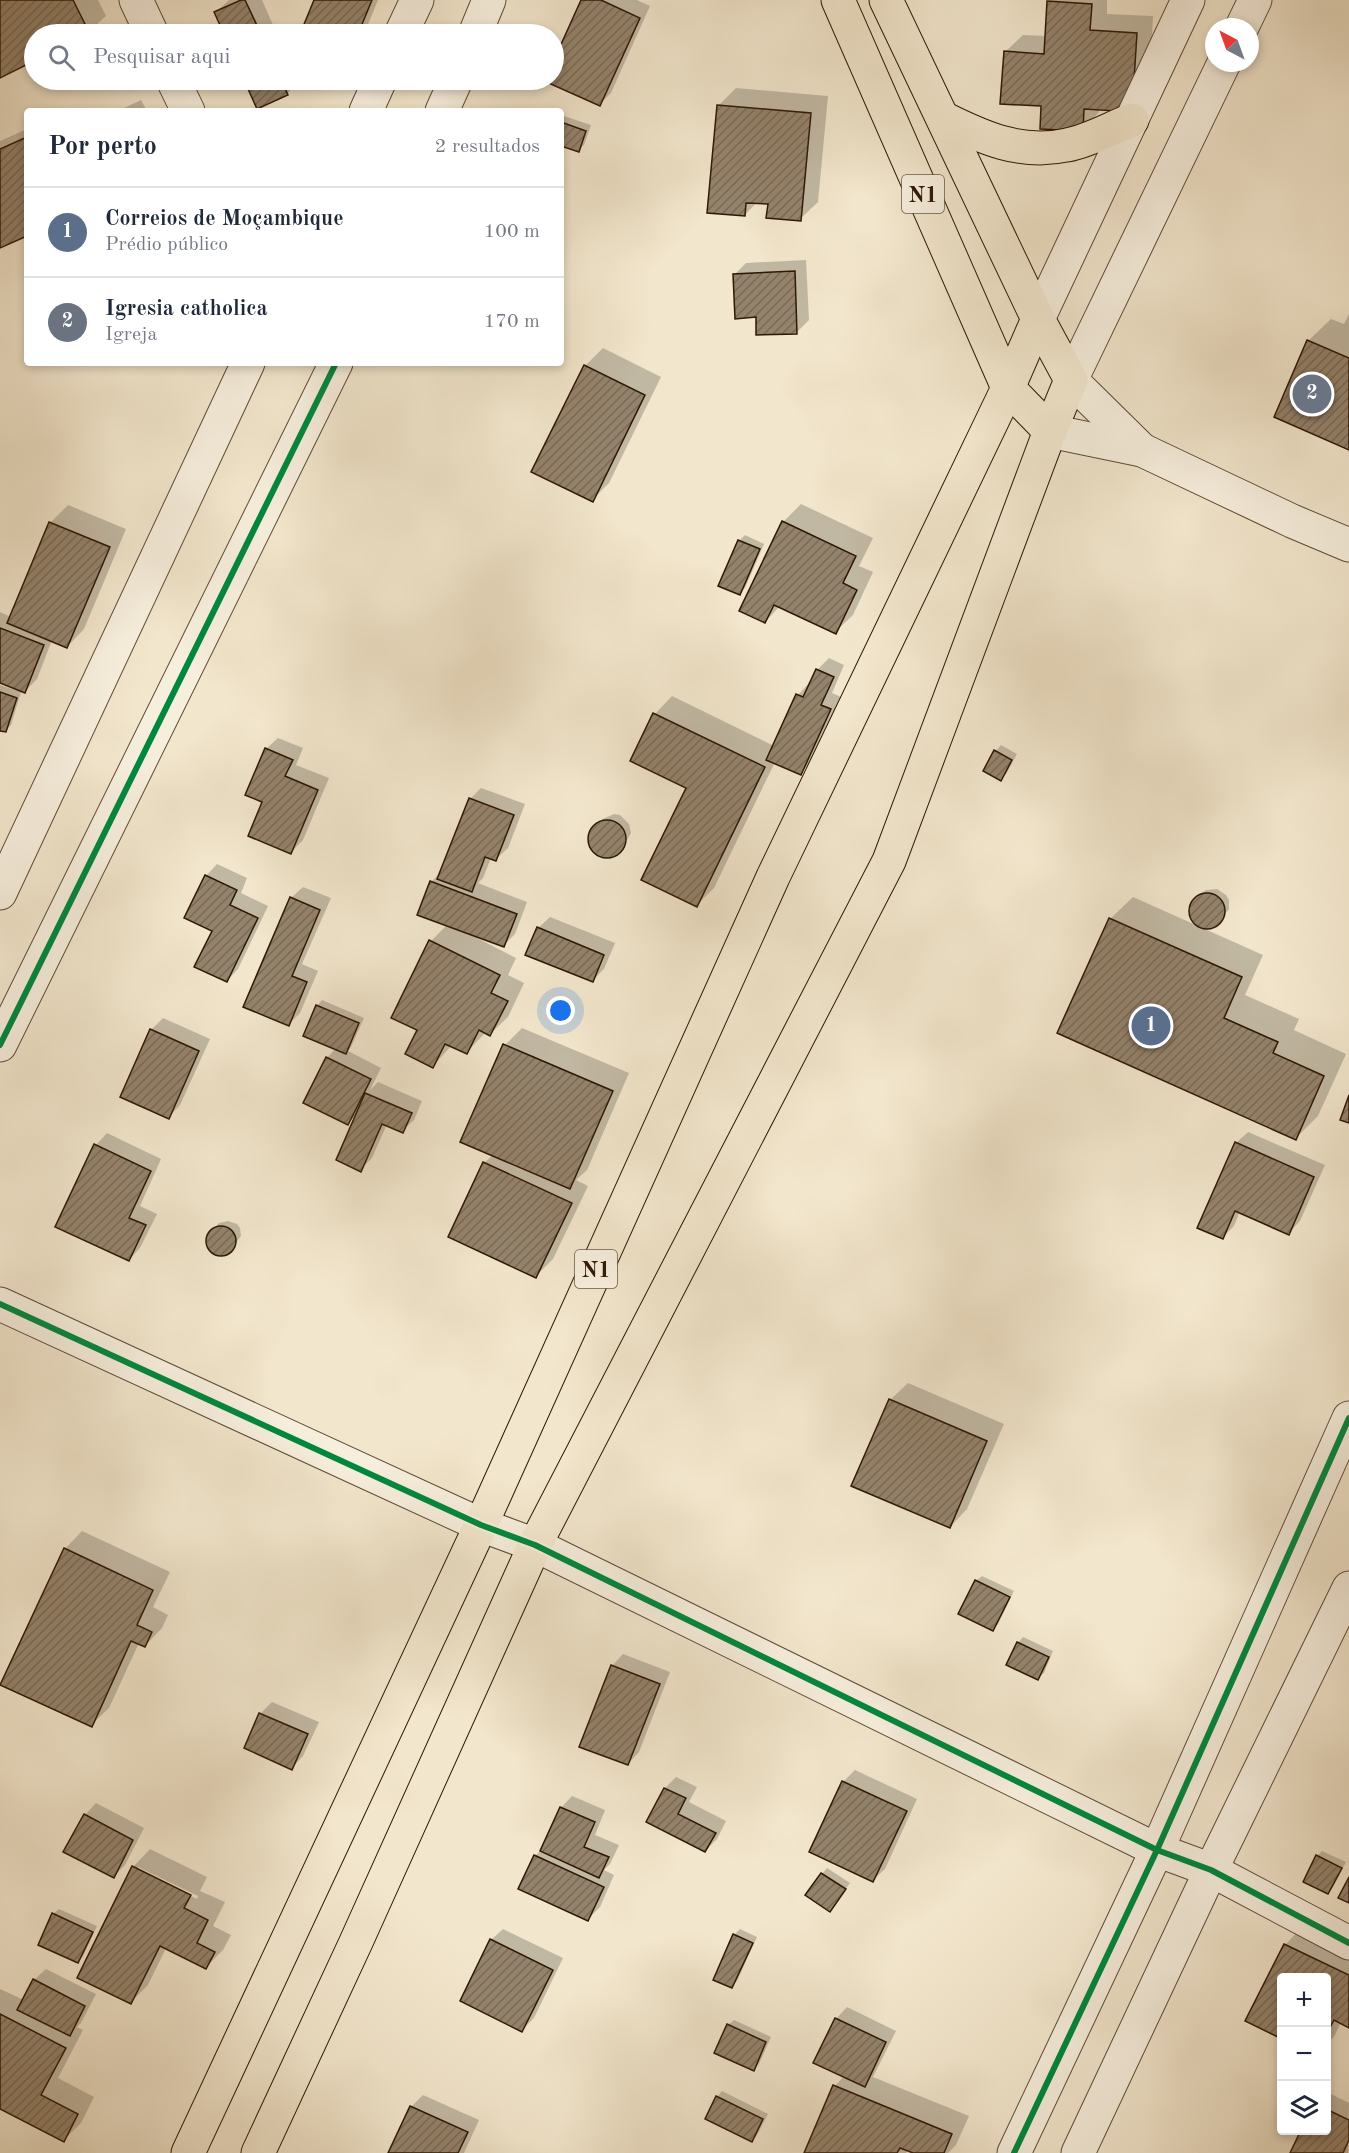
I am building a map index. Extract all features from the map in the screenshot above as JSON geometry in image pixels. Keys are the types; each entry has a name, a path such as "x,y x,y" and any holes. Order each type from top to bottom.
{"highway":[{"name":"N1","path":"838,0 1008,388 1050,430"},
{"name":"N1","path":"886,0 1038,319 1071,380"},
{"path":"942,118 977,136 1030,149 1068,145 1132,120"},
{"name":"N1","path":"188,2153 481,1525 773,877 1008,388 1038,319"},
{"path":"258,2153 535,1545 889,861 1050,430 1071,380"}],"street":[{"path":"136,0 147,24"},
{"path":"406,24 417,0"},
{"path":"478,24 489,0"},
{"path":"1038,319 1188,0"},
{"path":"1246,18 1255,0"},
{"path":"1142,450 1071,380 1220,72"},
{"path":"178,90 187,108"},
{"path":"367,108 375,90"},
{"path":"443,108 451,90"},
{"path":"0,893 247,366"},
{"path":"0,1045 335,366"},
{"path":"1050,430 1142,450 1292,521 1349,545"},
{"path":"0,1304 481,1525 535,1545 1157,1850 1211,1870 1349,1943"},
{"path":"1014,2153 1157,1850 1349,1418"},
{"path":"1078,2153 1211,1870 1349,1588"}],"building":[{"path":"0,0 73,0 85,24 24,24 24,66 0,78"},
{"path":"245,0 256,24 219,24 214,12"},
{"path":"314,0 372,0 362,24 304,24"},
{"path":"581,0 601,0 640,18 600,106 564,90 564,38"},
{"path":"1047,1 1092,4 1090,30 1137,33 1132,112 1084,109 1083,131 1040,129 1041,106 1000,104 1004,51 1044,54"},
{"path":"248,90 286,90 288,95 257,108"},
{"path":"717,105 811,113 801,221 766,218 768,204 746,203 745,216 707,213"},
{"path":"564,123 586,131 579,152 564,147"},
{"path":"24,138 24,237 0,248 0,149"},
{"path":"795,271 797,334 756,335 756,317 735,319 733,274"},
{"path":"1307,340 1349,358 1349,450 1274,417"},
{"path":"584,365 645,395 593,502 531,472"},
{"path":"782,521 856,556 843,583 857,590 836,634 774,605 765,623 739,611"},
{"path":"49,522 110,547 67,648 7,623"},
{"path":"738,540 760,549 740,595 718,586"},
{"path":"0,628 44,645 25,693 0,683"},
{"path":"816,669 834,677 821,705 831,709 801,775 766,760 796,694 803,697"},
{"path":"0,692 17,698 6,732 0,731"},
{"path":"653,713 765,767 697,907 641,880 686,788 630,761"},
{"path":"265,748 293,760 285,776 318,790 291,854 248,836 262,802 245,795"},
{"path":"994,750 1012,760 1001,781 983,771"},
{"path":"469,798 514,815 496,861 485,857 472,892 437,879"},
{"path":"607,820 614,821 620,826 625,832 625,846 620,852 614,857 607,858 600,857 594,852 589,846 588,839 589,832 594,826 600,821"},
{"path":"205,875 237,890 230,905 258,918 227,982 194,967 212,931 184,918"},
{"path":"430,881 517,914 504,947 417,915"},
{"path":"1207,893 1219,899 1225,911 1219,923 1207,929 1195,923 1189,911 1195,899"},
{"path":"290,897 320,910 292,976 307,982 289,1026 243,1007"},
{"path":"1109,918 1242,977 1224,1018 1278,1042 1273,1053 1324,1076 1296,1140 1057,1033"},
{"path":"537,927 604,955 593,982 525,955"},
{"path":"429,940 500,975 491,993 508,1001 490,1036 479,1030 467,1054 445,1044 433,1068 405,1054 417,1030 391,1018"},
{"path":"316,1005 359,1023 346,1054 303,1036"},
{"path":"150,1029 199,1051 169,1119 120,1097"},
{"path":"503,1044 613,1091 570,1189 460,1142"},
{"path":"326,1057 371,1079 348,1125 303,1103"},
{"path":"365,1093 412,1113 403,1133 382,1124 361,1172 336,1160"},
{"path":"1349,1095 1349,1123 1340,1120"},
{"path":"1235,1142 1314,1177 1289,1235 1235,1211 1223,1239 1197,1228"},
{"path":"94,1144 151,1171 129,1218 146,1225 129,1261 55,1227"},
{"path":"483,1162 572,1203 536,1278 448,1237"},
{"path":"221,1226 232,1230 236,1241 232,1252 221,1256 210,1252 206,1241 210,1230"},
{"path":"889,1399 987,1441 950,1528 851,1486"},
{"path":"64,1548 153,1590 137,1625 152,1632 145,1647 131,1641 92,1727 0,1685"},
{"path":"975,1580 1010,1597 993,1631 958,1614"},
{"path":"1017,1642 1049,1657 1038,1680 1006,1665"},
{"path":"611,1665 660,1684 628,1765 579,1747"},
{"path":"259,1713 308,1734 292,1770 244,1748"},
{"path":"842,1781 907,1811 873,1882 809,1852"},
{"path":"664,1788 686,1798 678,1814 716,1833 705,1852 646,1822"},
{"path":"560,1807 595,1822 584,1847 609,1857 599,1878 540,1851"},
{"path":"84,1814 133,1840 114,1878 63,1852"},
{"path":"534,1855 604,1887 588,1921 518,1889"},
{"path":"1316,1855 1342,1868 1328,1894 1303,1882"},
{"path":"132,1866 191,1895 184,1908 208,1920 197,1943 215,1952 206,1969 160,1946 131,2004 77,1978"},
{"path":"821,1873 846,1889 830,1912 805,1895"},
{"path":"1349,1877 1349,1903 1338,1898"},
{"path":"52,1913 93,1932 78,1963 38,1945"},
{"path":"733,1934 753,1943 732,1988 713,1980"},
{"path":"490,1939 553,1970 522,2032 460,2001"},
{"path":"1284,1944 1349,1975 1349,2028 1334,2020 1331,2026 1331,1973 1277,1973 1277,2037 1245,2021"},
{"path":"33,1979 85,2006 70,2036 17,2010"},
{"path":"0,2014 66,2048 41,2095 78,2114 64,2142 0,2109"},
{"path":"835,2018 886,2042 865,2087 813,2063"},
{"path":"727,2024 766,2042 754,2071 714,2053"},
{"path":"833,2085 952,2134 944,2153 913,2153 900,2148 897,2153 804,2153"},
{"path":"716,2096 763,2119 752,2142 705,2119"},
{"path":"410,2106 468,2132 458,2153 388,2153"},
{"path":"1331,2111 1349,2120 1349,2140 1343,2153 1290,2153 1299,2135 1331,2135"}],"cycle path":[{"path":"0,1045 335,366"},
{"path":"0,1304 481,1525 535,1545 1157,1850 1211,1870 1349,1943"},
{"path":"1014,2153 1157,1850 1349,1418"}],"place":[{"name":"Igresia catholica","path":"1312,394"},
{"name":"Correios de Moçambique","path":"1151,1026"}]}
